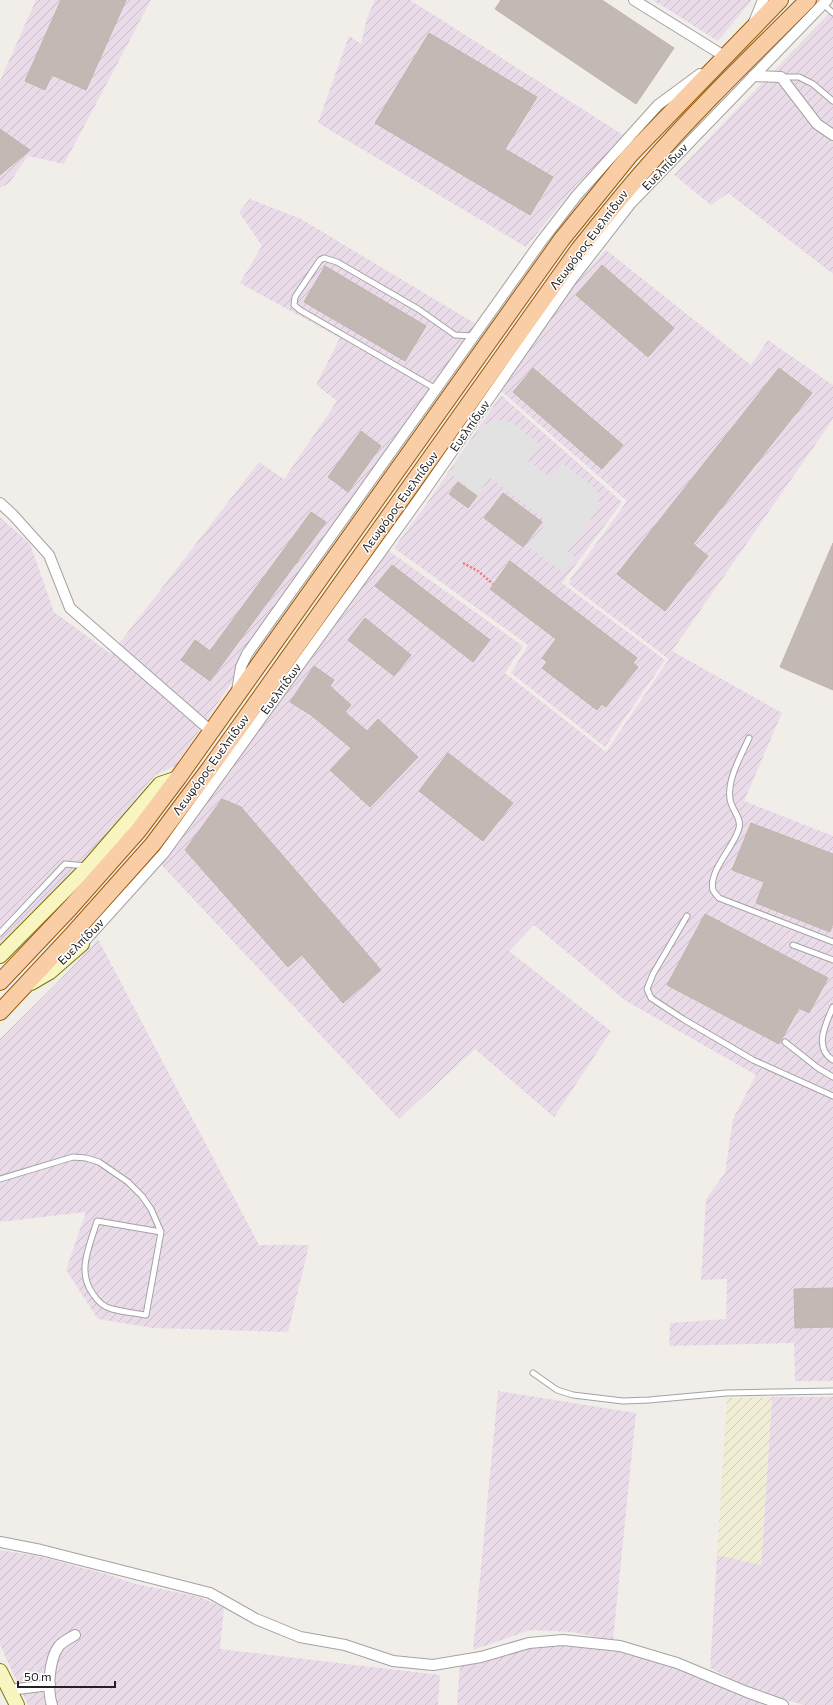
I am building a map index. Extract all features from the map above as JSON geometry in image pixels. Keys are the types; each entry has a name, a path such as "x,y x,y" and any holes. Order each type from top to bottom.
{"main road":[{"name":"Λεωφόρος Ευελπίδων","path":"0,982 64,903 138,831 212,732 481,341 591,202 630,155 724,56 780,0"},
{"name":"Λεωφόρος Ευελπίδων","path":"0,1012 21,989 76,940 158,849 413,496 531,329 579,249 645,168 688,121 819,1"}],"street":[{"path":"634,0 724,56"},
{"path":"753,27 763,0"},
{"name":"Ευελπίδων","path":"531,329 631,203 752,76 819,1"},
{"path":"752,76 781,77 817,124 833,135"},
{"path":"236,697 241,667 247,654 436,389 481,341"},
{"path":"0,503 32,535 49,555 70,608 212,732"},
{"path":"0,956 64,903 89,866 160,784 178,778"},
{"path":"0,1542 41,1550 210,1593 256,1619 300,1637 345,1645 393,1661 433,1665 481,1657 529,1643 563,1640 577,1641 620,1646 677,1663 783,1705"},
{"path":"52,1705 49,1697 50,1667 59,1646 75,1635"},
{"path":"0,1671 17,1705"},
{"path":"9,1690 50,1685"}],"lane":[{"path":"819,1 833,13"},
{"path":"781,77 799,77 813,84 833,101"},
{"path":"436,389 300,310 294,305 295,297 320,260 324,258 337,262 418,309 455,335 481,341"},
{"path":"749,738 731,781 730,800 737,815 740,828 715,874 713,891 719,898 833,942"},
{"path":"0,933 65,864 89,866"},
{"path":"687,916 647,989 651,998 683,1019 753,1060 833,1096"},
{"path":"793,945 833,960"},
{"path":"833,1007 822,1032 823,1047 833,1060"},
{"path":"785,1042 818,1068 833,1077"},
{"path":"0,1180 73,1157 86,1158 99,1162 128,1182 142,1196 151,1209 161,1232 146,1315 112,1309 98,1301 87,1285 84,1275 84,1265 97,1221 161,1232"},
{"path":"533,1373 557,1390 573,1395 623,1401 726,1393 833,1391"}],"path":[{"path":"463,563 478,571 494,584"}],"shaded area":[{"path":"36,0 151,0 64,164 28,156 9,183 0,188 0,81"},
{"path":"375,0 410,0 625,136 577,184 526,247 318,123 349,36 361,44 367,18"},
{"path":"653,0 752,0 718,41"},
{"path":"833,9 833,274 728,193 711,205 674,175"},
{"path":"250,199 301,219 476,324 175,766 155,775 81,867 0,952 0,517 30,544 54,612 111,654 259,462 284,479 337,401 316,385 340,338 240,283 262,246 239,212"},
{"path":"606,250 751,365 768,340 833,385 833,419 672,651 782,713 744,801 833,836 833,1381 795,1381 794,1343 669,1346 670,1323 726,1319 727,1279 701,1280 706,1199 725,1173 733,1119 756,1075 626,1001 534,925 509,951 611,1031 554,1117 475,1049 399,1119 154,857 379,544 523,646 505,673 606,752 669,659 569,584 570,580 627,501 501,391 575,283"},
{"path":"501,395 622,502 562,583 665,660 605,747 511,673 528,645 394,548 425,506"},
{"path":"504,420 513,423 540,445 528,461 551,477 562,463 597,490 599,498 597,511 567,551 576,558 564,573 529,547 547,521 490,478 477,495 449,473 482,426 493,421"},
{"path":"98,939 259,1245 309,1245 288,1332 153,1328 98,1319 66,1270 86,1212 0,1222 0,1039 55,985"},
{"path":"498,1391 636,1413 613,1641 573,1632 530,1630 473,1650"},
{"path":"772,1397 833,1397 833,1705 804,1705 771,1696 710,1668 717,1555 761,1564"},
{"path":"0,1550 38,1556 106,1574 136,1584 200,1597 224,1608 220,1649 440,1675 438,1705 28,1705 0,1645"},
{"path":"563,1643 620,1650 677,1666 772,1705 457,1705 460,1663 528,1647"}],"green space":[{"path":"772,1397 761,1565 717,1555 727,1398"}],"building":[{"path":"61,0 126,0 86,90 52,75 45,90 25,81"},
{"path":"501,0 602,0 674,48 636,104 495,9"},
{"path":"429,33 537,97 505,149 553,177 530,215 375,123"},
{"path":"0,129 30,150 0,175"},
{"path":"602,265 674,328 648,357 576,295"},
{"path":"325,266 426,326 405,361 304,302"},
{"path":"533,368 623,445 602,469 513,392"},
{"path":"779,368 812,393 693,544 708,556 665,611 617,574"},
{"path":"361,431 381,446 348,492 328,477"},
{"path":"458,482 477,496 468,508 449,494"},
{"path":"503,493 542,522 523,547 484,518"},
{"path":"311,512 326,522 210,681 181,660 195,640 210,651"},
{"path":"833,543 833,690 780,667"},
{"path":"510,561 637,658 633,663 638,667 606,707 602,704 597,710 542,668 547,662 542,658 556,639 490,589"},
{"path":"392,565 490,640 473,662 375,586"},
{"path":"365,618 411,655 394,676 348,640"},
{"path":"314,666 334,680 330,686 351,705 345,712 367,731 378,719 418,757 370,807 330,770 351,748 311,715 290,702"},
{"path":"448,753 513,803 483,841 419,791"},
{"path":"222,799 241,807 381,970 343,1003 302,955 288,967 185,850"},
{"path":"751,823 833,854 833,923 830,932 756,903 764,882 732,870"},
{"path":"705,914 828,978 809,1013 799,1008 779,1044 667,985"},
{"path":"833,1288 833,1327 795,1328 794,1289"}]}
